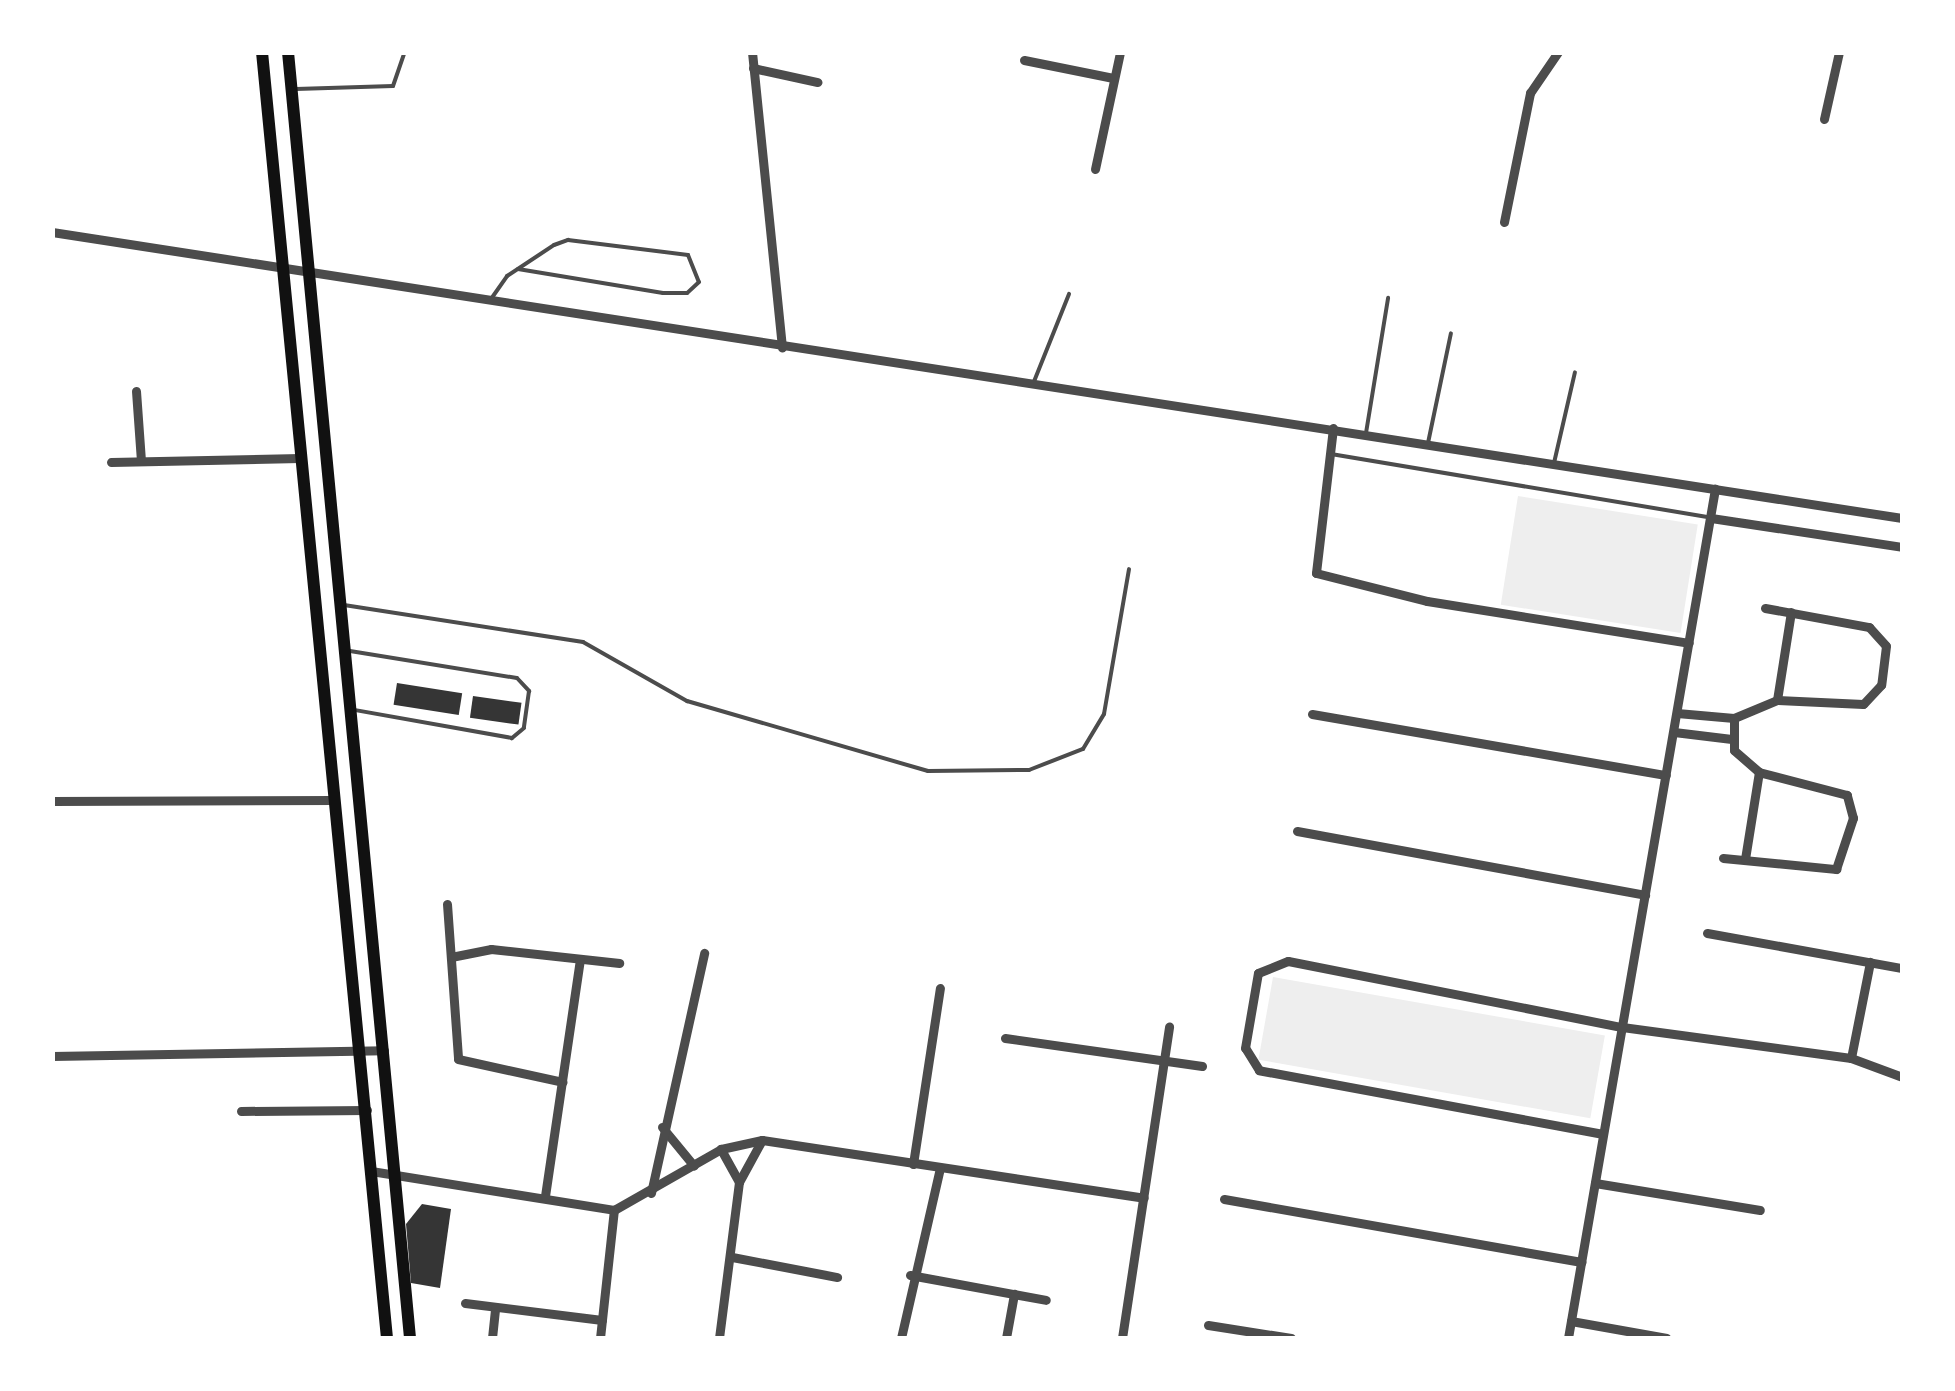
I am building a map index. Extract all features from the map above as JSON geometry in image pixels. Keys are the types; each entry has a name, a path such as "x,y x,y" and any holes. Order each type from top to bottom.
{"main road":[{"path":"262,52 387,1338"},
{"path":"288,52 347,708 410,1338"}],"street":[{"path":"752,52 782,347"},
{"path":"1094,169 1120,52"},
{"path":"1504,222 1530,93 1558,52"},
{"path":"1824,119 1840,52"},
{"path":"1024,60 1113,78"},
{"path":"754,68 817,82"},
{"path":"52,232 1902,518"},
{"path":"136,390 141,460"},
{"path":"1333,428 1316,573 1427,601 1689,642"},
{"path":"111,462 300,458"},
{"path":"1568,1338 1716,488"},
{"path":"1711,518 1902,547"},
{"path":"1677,713 1734,718 1778,700 1863,704 1884,670 1881,633 1765,608"},
{"path":"1778,700 1791,612"},
{"path":"1312,714 1666,775"},
{"path":"1732,739 1734,718"},
{"path":"1674,732 1732,739 1759,772 1847,794 1853,818 1836,869 1723,858"},
{"path":"1745,860 1759,772"},
{"path":"52,802 335,800"},
{"path":"1298,831 1645,895"},
{"path":"446,904 458,1059 563,1082"},
{"path":"1707,933 1902,968"},
{"path":"451,957 492,949 619,963"},
{"path":"651,1193 662,1126 704,953"},
{"path":"545,1196 580,960"},
{"path":"1604,1134 1259,1070 1246,1058 1253,988 1272,961 1622,1028 1851,1058 1902,1077"},
{"path":"1851,1058 1870,962"},
{"path":"913,1164 940,988"},
{"path":"1122,1338 1169,1027"},
{"path":"1005,1038 1202,1066"},
{"path":"52,1056 384,1050"},
{"path":"241,1111 366,1110"},
{"path":"662,1126 694,1166"},
{"path":"719,1338 739,1182 762,1140"},
{"path":"371,1171 614,1210 651,1193 722,1149 762,1140 1144,1198"},
{"path":"722,1149 739,1182"},
{"path":"902,1338 910,1275 940,1168"},
{"path":"1595,1183 1760,1210"},
{"path":"1224,1199 1582,1262"},
{"path":"600,1338 614,1210"},
{"path":"732,1257 837,1277"},
{"path":"910,1275 1046,1300"},
{"path":"1006,1338 1014,1294"},
{"path":"465,1303 602,1320"},
{"path":"492,1338 495,1307"},
{"path":"1571,1321 1666,1338"},
{"path":"1208,1324 1291,1338"}],"lane":[{"path":"266,90 392,86 405,52"},
{"path":"490,301 518,269 584,240 688,255 699,282 687,294 663,293 518,269"},
{"path":"1032,384 1069,294"},
{"path":"1366,433 1388,298"},
{"path":"1428,443 1451,333"},
{"path":"1554,463 1575,372"},
{"path":"1330,454 1711,518"},
{"path":"315,601 583,642 686,702 928,771 1029,770 1082,749 1104,714 1129,570"},
{"path":"320,647 517,678 529,691 524,728 512,738 326,704"}],"shaded area":[{"path":"1518,496 1698,524 1681,633 1501,605"},
{"path":"1273,977 1605,1036 1590,1118 1258,1060"}],"building":[{"path":"397,683 462,693 459,715 394,705"},
{"path":"473,696 522,703 518,725 470,718"},
{"path":"422,1204 451,1209 440,1288 411,1283 406,1224"}]}
